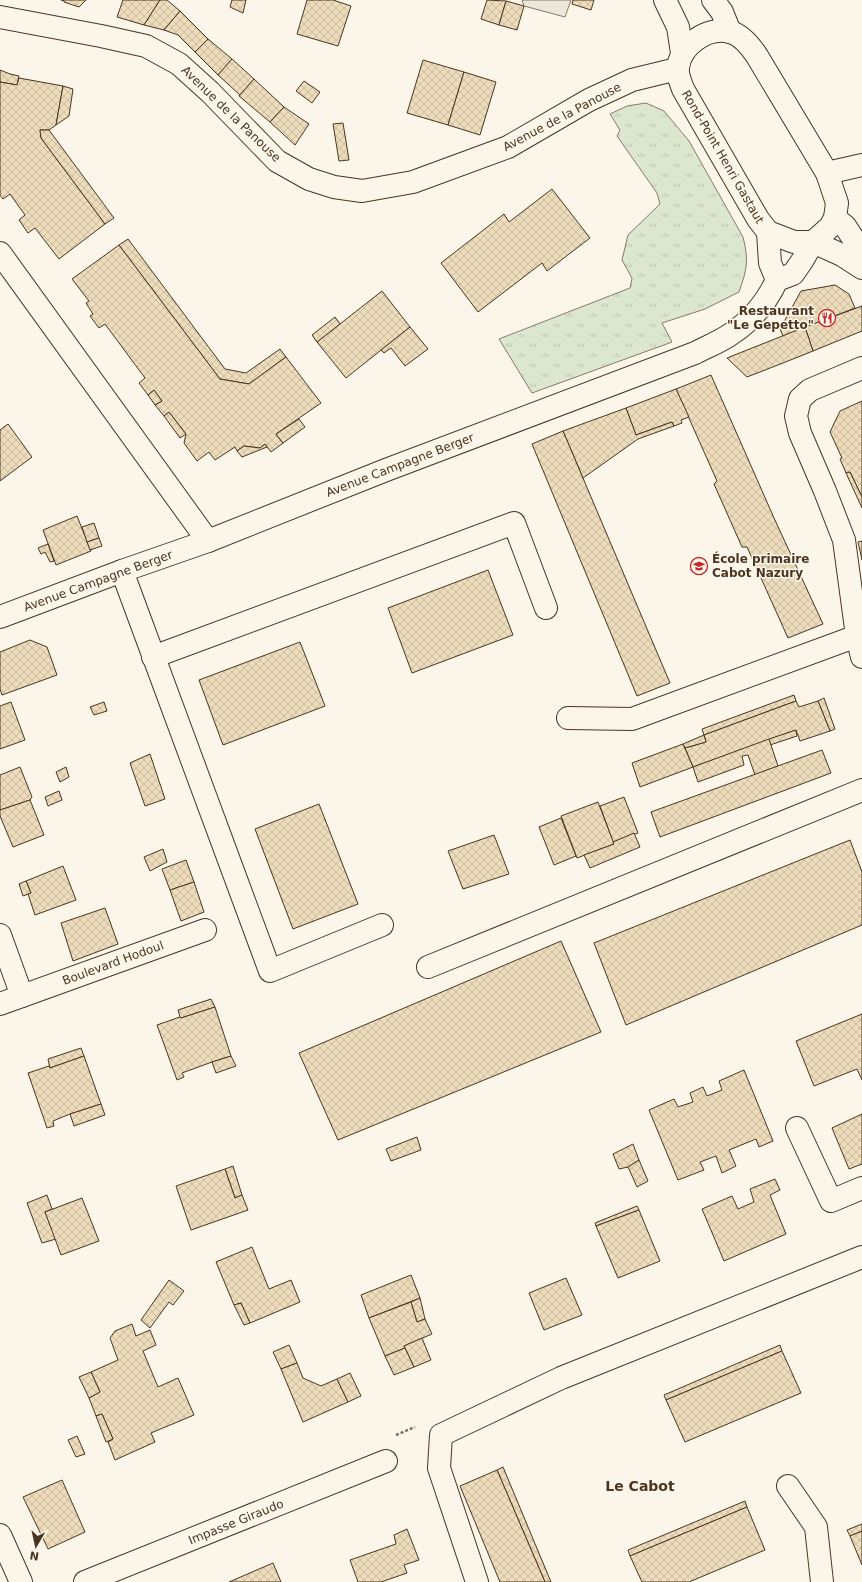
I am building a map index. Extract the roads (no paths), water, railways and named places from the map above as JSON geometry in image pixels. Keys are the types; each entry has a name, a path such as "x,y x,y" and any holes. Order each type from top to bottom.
{"street":[{"name":"Rond-Point Henri Gastaut","path":"665,0 678,27 683,89 758,219 768,232 794,242 814,242"},
{"path":"713,0 722,12 730,32"},
{"name":"Avenue de la Panouse","path":"0,17 146,46 179,64 210,92 277,161 310,179 334,187 362,191 413,182 508,146 589,100 632,80 680,61"},
{"path":"680,61 693,41 714,32 730,32 747,43 758,56 828,173 837,203 835,218 830,227 814,242 793,274 777,280 770,263 768,232"},
{"path":"828,173 862,165"},
{"path":"835,218 845,226 862,252"},
{"path":"814,242 842,255 862,268"},
{"path":"0,253 208,542"},
{"name":"Avenue Campagne Berger","path":"0,617 122,571 208,542 386,470 694,353 730,335 746,322 762,304 777,280"},
{"path":"862,368 810,390 800,399 796,416 800,433 844,540 857,636 862,657"},
{"path":"153,657 514,523 546,608"},
{"path":"122,571 270,971 382,925"},
{"path":"568,718 632,719 857,636"},
{"path":"428,967 862,790"},
{"name":"Boulevard Hodoul","path":"0,1004 205,930"},
{"path":"0,935 22,996"},
{"path":"797,1128 832,1201 862,1188"},
{"path":"477,1582 439,1468 441,1435 561,1378 862,1257"},
{"name":"Impasse Giraudo","path":"85,1582 386,1461"},
{"path":"788,1486 816,1527 822,1582"},
{"path":"0,1535 21,1582"}],"place":[{"name":"Restaurant \"Le Gepetto\"","path":"827,318"},
{"name":"École primaire Cabot Nazury","path":"699,566"}],"district":[{"name":"Le Cabot","path":"640,1486"}]}
